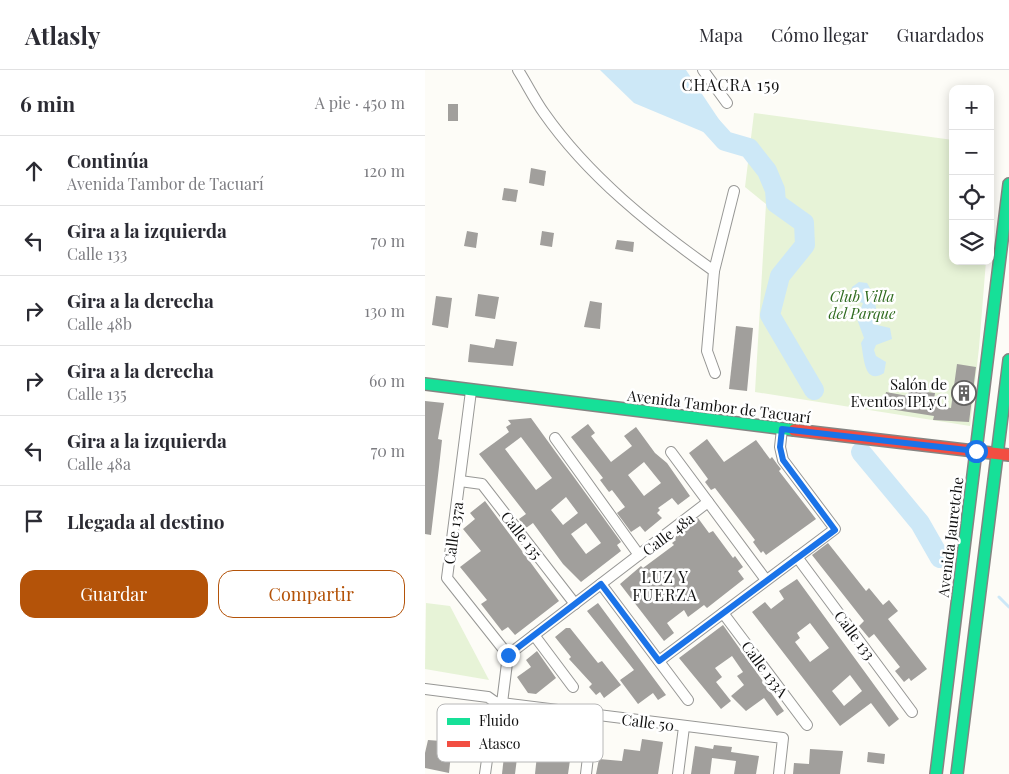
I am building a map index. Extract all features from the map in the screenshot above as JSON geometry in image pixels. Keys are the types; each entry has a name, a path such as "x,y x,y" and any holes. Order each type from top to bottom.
{"main road":[{"name":"Avenida Jauretche","path":"936,774 1009,184"},
{"path":"957,774 1009,360"},
{"name":"Avenida Tambor de Tacuarí","path":"425,384 888,442 1009,455"}],"street":[{"path":"518,70 543,113 573,150 614,192 665,235 714,271"},
{"path":"703,70 727,103"},
{"path":"715,373 707,351 714,271 734,191"},
{"name":"Calle 137a","path":"471,391 447,578 508,655"},
{"path":"659,661 835,530 783,460 780,447 782,429"},
{"path":"555,438 639,555"},
{"path":"671,452 766,580"},
{"name":"Calle 135","path":"460,481 482,484 575,604"},
{"name":"Calle 48a","path":"508,655 708,502"},
{"name":"Calle 133","path":"797,558 912,712"},
{"path":"601,584 688,700"},
{"name":"Calle 133A","path":"723,614 807,725"},
{"path":"534,635 573,687"},
{"path":"499,703 508,655"},
{"name":"Calle 50","path":"425,689 488,697 499,703 507,704"},
{"name":"Calle 50","path":"603,716 783,738 779,774"},
{"path":"678,774 684,727"}],"green space":[{"name":"Club Villa del Parque","path":"754,113 949,139 949,265 986,265 970,426 755,392 766,204 745,187"},
{"path":"426,603 450,606 489,680 425,669"}],"water":[{"path":"600,70 686,70 722,124 725,141 634,103"},
{"path":"859,282 867,283 874,298 876,308 873,324 890,328 892,339 876,345 874,350 876,356 886,362 884,373 877,376 872,376 869,373 864,362 861,343 864,338 857,319 863,303 855,301 850,295 852,287"}],"building":[{"path":"448,104 458,104 458,121 448,121"},
{"path":"531,168 546,171 544,186 529,183"},
{"path":"504,188 518,190 516,202 502,200"},
{"path":"467,231 478,233 476,248 464,246"},
{"path":"542,231 554,233 552,247 540,245"},
{"path":"617,240 634,242 633,252 615,249"},
{"path":"478,294 499,297 495,319 475,316"},
{"path":"436,296 452,298 448,328 432,325"},
{"path":"590,301 602,303 600,329 584,327"},
{"path":"736,326 753,328 747,391 729,389"},
{"path":"496,339 517,342 513,366 468,362 470,344 494,348"},
{"path":"957,364 976,367 969,422 933,420 934,416 883,408 886,392 908,396 909,390 935,393 933,405 951,408"},
{"path":"425,401 444,403 438,439 442,440 431,535 425,534"},
{"path":"531,418 621,542 617,545 621,551 581,582 563,564 533,523 526,528 519,519 526,514 479,454 509,432 506,427 511,424 508,420","holes":["521,437 552,478 536,490 505,449","566,497 578,513 563,525 551,510","586,523 601,543 586,554 571,534"]},
{"path":"588,424 595,433 591,436 611,462 632,446 624,436 636,427 655,453 667,463 690,496 678,505 672,498 658,508 660,510 657,513 662,518 645,532 640,526 631,532 617,513 625,507 612,490 609,492 600,480 603,478 571,437","holes":["644,462 661,483 644,496 628,475"]},
{"path":"707,439 724,462 756,440 770,459 772,457 781,469 779,471 816,519 766,555 763,551 761,553 753,542 755,540 715,488 711,490 705,482 708,479 689,453"},
{"path":"485,501 559,601 515,635 508,627 502,631 481,604 487,600 460,567 481,551 463,529 475,519 470,513"},
{"path":"698,518 709,533 713,531 733,558 735,556 743,567 738,571 744,579 707,608 704,605 688,617 684,610 667,623 674,633 664,641 620,584 641,566 643,568 674,545 672,543 676,540 674,538"},
{"path":"828,543 866,591 869,588 883,605 889,600 898,611 888,619 927,669 911,681 909,678 904,682 895,671 900,667 874,634 869,638 859,626 864,621 812,555"},
{"path":"797,579 899,719 889,727 871,703 840,726 752,612 765,602 771,609 784,599 779,591","holes":["810,623 829,648 810,662 795,642 800,638 797,633","850,675 862,691 844,706 832,691"]},
{"path":"598,603 666,695 658,700 653,693 638,704 620,680 634,670 587,611"},
{"path":"723,625 784,711 777,716 764,698 746,711 731,696 744,685 737,676 743,672 732,656 715,668 722,677 716,682 731,701 721,709 679,658"},
{"path":"566,628 570,628 598,663 602,661 621,685 604,698 600,692 596,695 589,687 592,684 569,659 571,657 555,637"},
{"path":"537,651 556,678 536,694 528,693 517,677 531,667 526,660"},
{"path":"642,739 663,742 658,774 596,774 598,762 603,762 603,759 622,761 624,749 640,751"},
{"path":"428,740 437,741 437,762 450,762 449,773 425,768 425,753"},
{"path":"714,745 732,747 731,752 759,756 756,774 734,774 736,761 712,758 710,774 691,774 695,746 713,749"},
{"path":"810,749 843,751 840,774 793,774 794,763 809,764"},
{"path":"868,752 885,754 884,764 867,762"},
{"path":"503,762 516,762 515,774 502,774"},
{"path":"536,762 570,762 568,774 535,774"}],"waterway":[{"path":"706,120 725,141 749,148 767,171 775,190 776,203 804,223 805,245 780,276 770,315 814,390"},
{"path":"861,452 920,523 940,558"},
{"path":"999,597 1009,607"}],"traffic: fast":[{"path":"936,774 1009,184"},
{"path":"957,774 1009,360"},
{"path":"425,384 794,430"}],"traffic: jam":[{"path":"794,430 1009,455"}],"place":[{"name":"Salón de Eventos IPLyC","path":"964,393"}],"district":[{"name":"CHACRA 159","path":"731,84"},
{"name":"LUZ Y FUERZA","path":"665,585"}],"route":[{"path":"508,655 601,584 659,661 835,530 783,460 780,447 782,429 976,451"}]}
